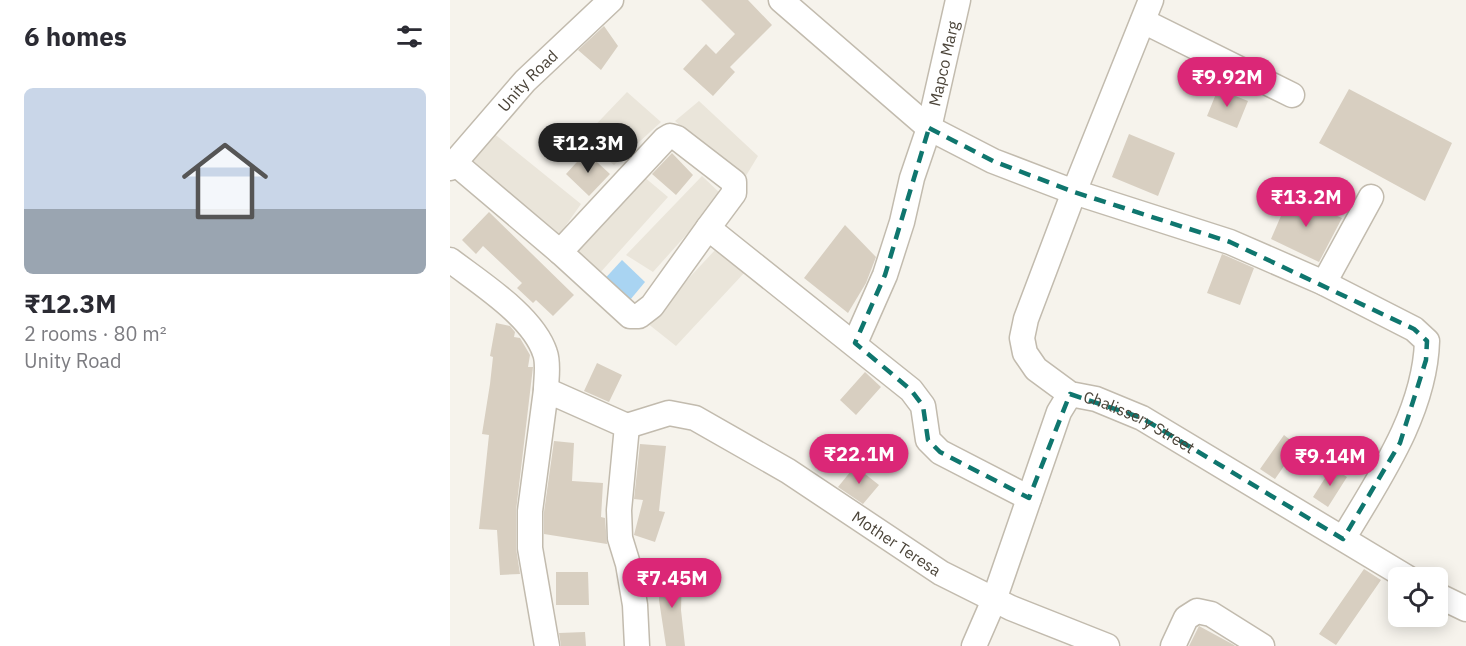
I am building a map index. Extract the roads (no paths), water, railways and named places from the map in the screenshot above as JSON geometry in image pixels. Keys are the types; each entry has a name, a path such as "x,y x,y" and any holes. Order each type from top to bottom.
{"street":[{"name":"Unity Road","path":"452,166 525,81 611,0"},
{"path":"782,0 929,128 993,161 1074,192 1230,242 1324,284 1414,329 1427,341 1426,360 1400,443 1343,539"},
{"name":"Mapco Marg","path":"855,343 885,275 902,222 912,178 929,128 958,0"},
{"path":"1070,394 1036,369 1025,353 1022,338 1026,319 1074,192 1147,11 1292,94"},
{"path":"452,166 560,252 626,314 639,316 652,306 734,193 734,182 678,138 670,136 664,139 560,252"},
{"path":"1324,284 1371,196"},
{"path":"708,228 855,343 910,390 923,406 928,440 940,452 1029,498"},
{"path":"450,260 507,304 539,338 547,356 546,390 530,511 531,548 547,646"},
{"path":"546,390 627,426 619,510 620,538 628,564 635,605 637,646"},
{"name":"Chalissery Street","path":"974,646 994,600 1059,411 1070,394 1096,399 1142,418 1390,567"},
{"name":"Mother Teresa","path":"627,426 669,413 695,418 788,471 941,573 994,600 1107,646"},
{"path":"1448,600 1466,609"},
{"path":"1173,646 1186,618 1197,610 1210,614 1262,646"}],"water":[{"path":"622,260 645,282 625,306 600,284"}]}
